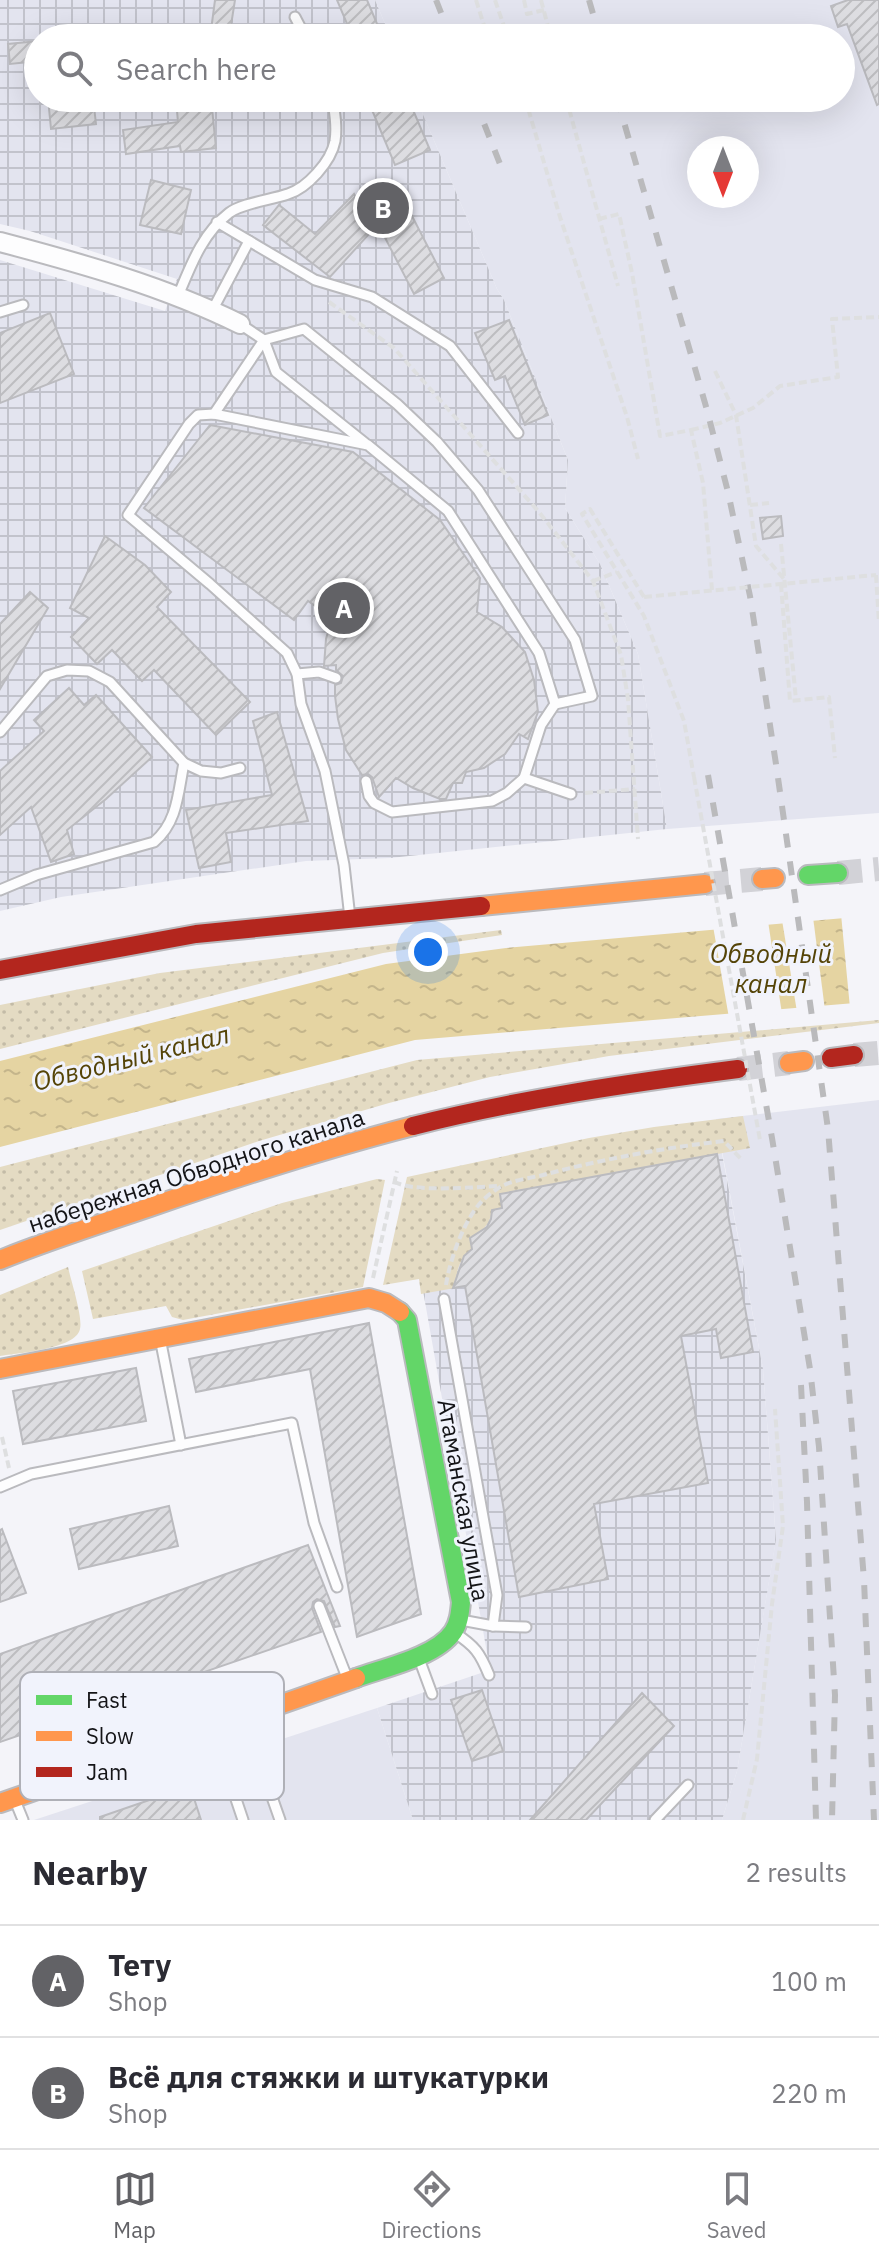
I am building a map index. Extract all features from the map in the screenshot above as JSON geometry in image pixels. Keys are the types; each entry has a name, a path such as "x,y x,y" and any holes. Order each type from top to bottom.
{"main road":[{"path":"808,875 838,873"},
{"path":"0,970 196,934 705,884"},
{"path":"831,1058 854,1055"},
{"name":"набережная Обводного канала","path":"0,1260 266,1167 417,1125 617,1085 738,1069"},
{"path":"0,1369 369,1298"},
{"name":"Атаманская улица","path":"284,1703 418,1656 439,1645 457,1626 461,1602 407,1320 398,1308 369,1298"}],"street":[{"path":"0,242 58,257 178,296 240,324"}],"lane":[{"path":"295,17 299,24"},
{"path":"178,296 202,240 217,222 233,209 292,193 320,172 335,141 334,112"},
{"path":"217,222 315,280 372,297 450,346 518,433"},
{"path":"212,311 249,241"},
{"path":"0,312 23,305"},
{"path":"240,324 264,340 276,372 448,511 539,653 555,704"},
{"path":"214,414 264,340 304,329 397,404 437,442 478,490 575,640 592,696 555,704 541,725 524,778 507,793 492,801 392,812 374,803 366,781"},
{"path":"350,918 344,865 325,771 301,704 297,674 287,653 128,515 198,415 214,414 368,445"},
{"path":"0,732 47,676 67,670 89,671 110,682 184,763 201,771 221,773 240,768"},
{"path":"297,674 319,672 336,678"},
{"path":"0,890 36,875 154,842 167,831 184,763"},
{"path":"524,778 571,794"},
{"path":"444,1299 497,1595 493,1626"},
{"path":"160,1337 181,1445"},
{"path":"0,1487 31,1474 292,1423 314,1523 337,1587"},
{"path":"319,1606 348,1680"},
{"path":"457,1626 526,1627"},
{"path":"457,1626 480,1654 489,1675"},
{"path":"418,1656 432,1694"},
{"path":"655,1820 688,1785"},
{"path":"236,1800 243,1820"},
{"path":"273,1800 280,1820"},
{"path":"5,1804 23,1820"}],"path":[{"path":"476,0 484,24"},
{"path":"495,0 503,24"},
{"path":"524,0 527,14 544,10"},
{"path":"541,0 548,24"},
{"path":"529,112 638,459"},
{"path":"570,112 618,286"},
{"path":"599,219 619,214 660,436 720,423 753,408 780,386 838,377 832,319 879,317"},
{"path":"328,301 394,348 539,512 593,581 621,655 628,699 638,839"},
{"path":"715,371 736,415 756,546 783,582"},
{"path":"691,430 703,483 712,590"},
{"path":"750,505 769,503"},
{"path":"760,1140 684,721 644,616 582,514 590,509 644,597 876,575 879,623"},
{"path":"781,544 790,701 829,697 835,758"},
{"path":"593,581 617,572"},
{"path":"588,793 635,789"},
{"path":"394,1181 401,1187 415,1188 502,1186 577,1166 665,1148 724,1141 742,1160"},
{"path":"369,1298 397,1171"},
{"path":"444,1299 447,1276 467,1225 482,1201 502,1186"},
{"path":"743,1820 757,1759 783,1526 775,1409"},
{"path":"2,1437 12,1482"}],"shaded area":[{"path":"0,0 375,0 385,24 24,24 24,112 422,112 504,300 568,460 565,508 600,564 638,654 667,829 390,858 306,861 61,897 0,911 0,260 165,311 177,279 0,224"},
{"path":"375,0 879,0 879,813 667,829 638,654 600,564 565,508 568,460 504,300 422,112 855,112 855,24 385,24"},
{"path":"501,930 502,935 383,953 0,1049 0,1005 160,973"},
{"path":"879,1020 879,1023 609,1056 490,1077 259,1141 0,1230 0,1167 417,1060"},
{"path":"879,1100 879,1820 722,1820 737,1771 776,1539 763,1369 716,1119"},
{"path":"743,1116 750,1148 500,1194 502,1208 492,1210 485,1227 470,1238 472,1249 459,1266 455,1288 421,1294 419,1279 383,1285 407,1177 589,1138"},
{"path":"720,1143 763,1369 776,1540 737,1771 722,1820 413,1820 377,1708 490,1670 407,1200"},
{"path":"377,1179 385,1180 363,1287 183,1320 172,1317 166,1306 93,1319 82,1271 282,1203"},
{"path":"68,1267 80,1316 80,1329 76,1336 58,1346 0,1356 0,1295"},
{"path":"377,1708 413,1820 34,1820 95,1800 284,1800 284,1738"}],"water":[{"name":"Обводный канал","path":"879,915 879,1001 415,1040 0,1147 0,1061 386,964 506,948"}],"pier":[{"path":"879,911 879,1005 850,1008 841,914"},
{"path":"813,917 825,1010 797,1012 782,920"},
{"path":"768,921 782,1014 729,1018 713,926"}],"building":[{"path":"215,0 235,0 231,24 212,24"},
{"path":"337,0 367,0 377,24 347,24"},
{"path":"848,0 879,0 877,105 855,46 855,24 837,24 831,6"},
{"path":"24,42 24,62 10,64 8,44"},
{"path":"49,112 95,112 96,124 51,129"},
{"path":"177,112 212,112 216,148 181,152 180,146 126,154 123,130 178,122"},
{"path":"373,112 414,112 430,150 395,165"},
{"path":"151,180 191,190 181,234 140,225"},
{"path":"395,183 444,278 414,294 378,224 330,277 263,225 279,205 315,234 354,194 358,202"},
{"path":"50,313 74,374 0,403 0,333"},
{"path":"509,320 548,415 525,425 505,376 495,380 475,333"},
{"path":"210,425 353,452 440,520 480,578 477,612 502,627 525,652 534,680 538,712 528,739 519,734 505,754 484,768 466,772 462,783 453,783 446,799 413,788 396,778 379,797 372,777 362,775 346,750 335,696 335,685 341,683 343,676 336,670 336,665 324,666 326,639 332,618 308,601 294,620 144,508"},
{"path":"781,516 783,536 763,539 760,518"},
{"path":"105,536 145,565 171,592 157,607 250,702 216,735 154,670 142,681 112,650 97,664 71,637 89,618 70,608"},
{"path":"30,592 48,608 0,689 0,624"},
{"path":"69,688 84,705 96,695 152,757 67,830 74,854 51,862 31,807 0,835 0,771 44,731 34,720"},
{"path":"277,712 308,821 226,833 231,862 199,868 186,810 272,795 253,721"},
{"path":"717,1154 753,1352 721,1358 716,1329 681,1336 708,1483 594,1504 608,1579 519,1597 465,1286 453,1288 464,1256 472,1249 470,1238 487,1227 492,1210 502,1208 500,1194"},
{"path":"369,1323 421,1614 357,1637 310,1369 196,1392 189,1359"},
{"path":"136,1368 146,1421 23,1444 13,1391"},
{"path":"169,1506 178,1546 79,1569 70,1529"},
{"path":"0,1530 26,1593 0,1602"},
{"path":"308,1545 340,1626 335,1627 324,1601 317,1599 312,1608 321,1632 204,1672 20,1672 20,1735 0,1742 0,1654"},
{"path":"482,1690 503,1751 472,1761 451,1700"},
{"path":"642,1693 674,1726 586,1820 530,1820"},
{"path":"149,1800 195,1800 201,1820 100,1820 100,1817"}],"tunnel":[{"path":"838,873 879,869"},
{"path":"705,884 762,879"},
{"path":"854,1055 879,1053"},
{"path":"738,1069 789,1063"}],"railway":[{"path":"436,0 445,24"},
{"path":"589,0 596,24"},
{"path":"480,112 502,169"},
{"path":"621,112 728,492 750,596 776,764 828,1129 864,1580 874,1820"},
{"path":"708,775 810,1369 819,1447 835,1695 832,1820"},
{"path":"801,1385 816,1820"}],"traffic: fast":[{"path":"808,875 838,873"},
{"path":"356,1678 408,1661 445,1641 458,1621 461,1602 407,1320 400,1312"}],"traffic: slow":[{"path":"762,879 775,878"},
{"path":"481,906 705,884"},
{"path":"789,1063 804,1061"},
{"path":"0,1260 248,1174 413,1126"},
{"path":"0,1369 369,1298 386,1303 400,1312"},
{"path":"284,1703 356,1678"},
{"path":"0,1803 20,1796"}],"traffic: jam":[{"path":"0,970 196,934 481,906"},
{"path":"831,1058 854,1055"},
{"path":"413,1126 575,1093 738,1069"}],"place":[{"name":"Всё для стяжки и штукатурки","path":"383,208"},
{"name":"Тету","path":"344,608"}]}
